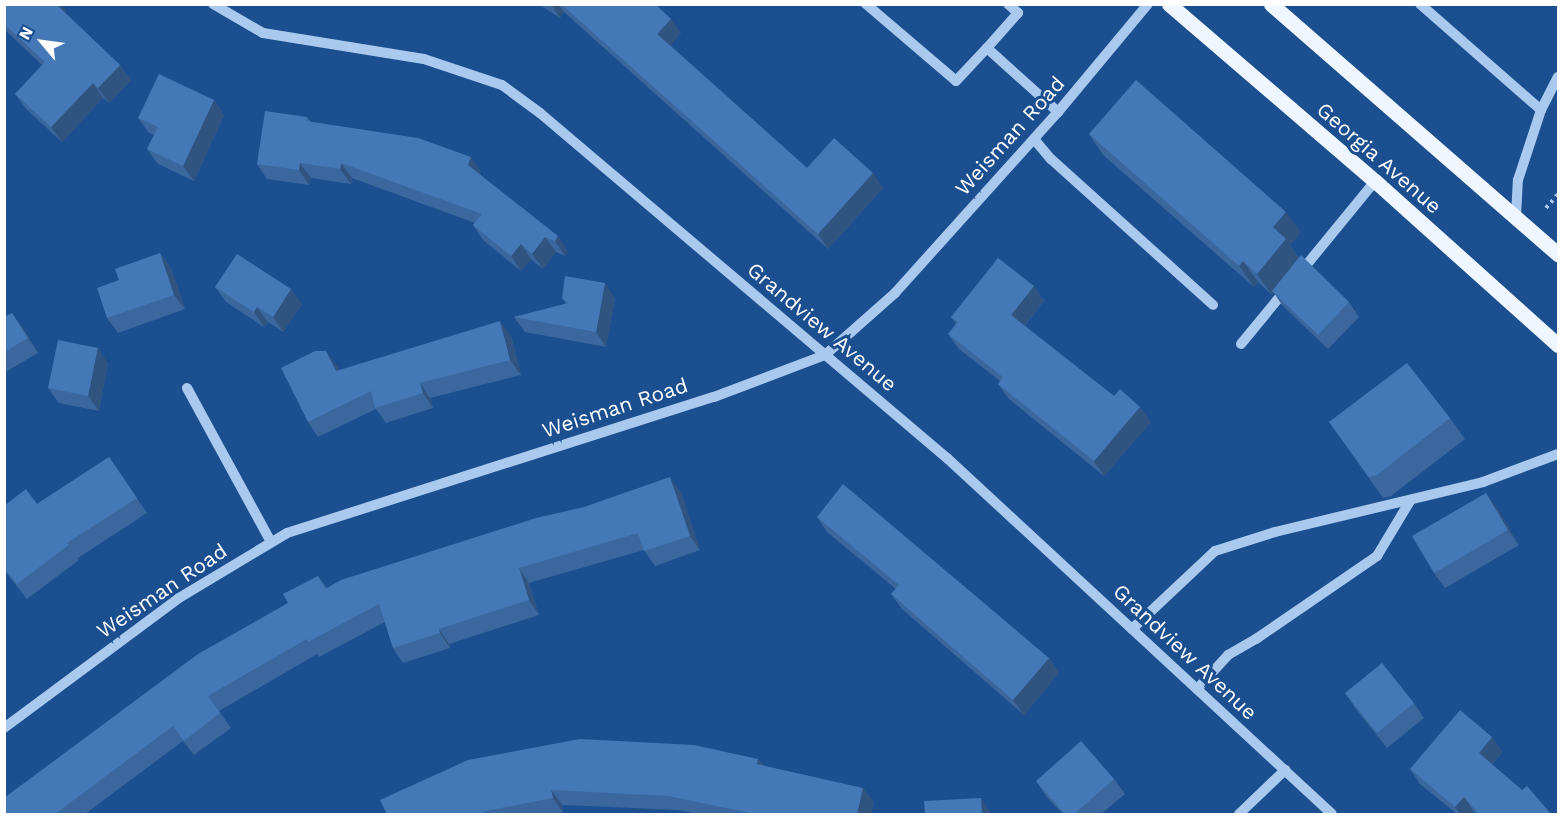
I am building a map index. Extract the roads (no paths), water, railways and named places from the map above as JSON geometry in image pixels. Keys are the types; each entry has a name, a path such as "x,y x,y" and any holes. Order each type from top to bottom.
{"main road":[{"name":"Georgia Avenue","path":"1169,4 1375,182 1558,345"},
{"path":"1271,4 1558,254"}],"street":[{"name":"Grandview Avenue","path":"213,4 262,33 424,59 502,85 540,113 947,459 1332,814"},
{"path":"866,4 956,81 1018,13 1008,4"},
{"name":"Weisman Road","path":"4,728 179,598 287,533 714,397 825,355 895,293 1058,112 1148,4"},
{"path":"1420,4 1541,110"},
{"path":"987,48 1058,112"},
{"path":"1516,216 1518,180 1541,110 1558,77"},
{"path":"1034,138 1051,159 1213,305"},
{"path":"1241,344 1375,182"},
{"path":"187,388 271,542"},
{"path":"1132,629 1215,551 1275,532 1484,482 1558,454"},
{"path":"1197,689 1228,655 1256,639 1377,556 1410,501"},
{"path":"1239,814 1285,770"}]}
